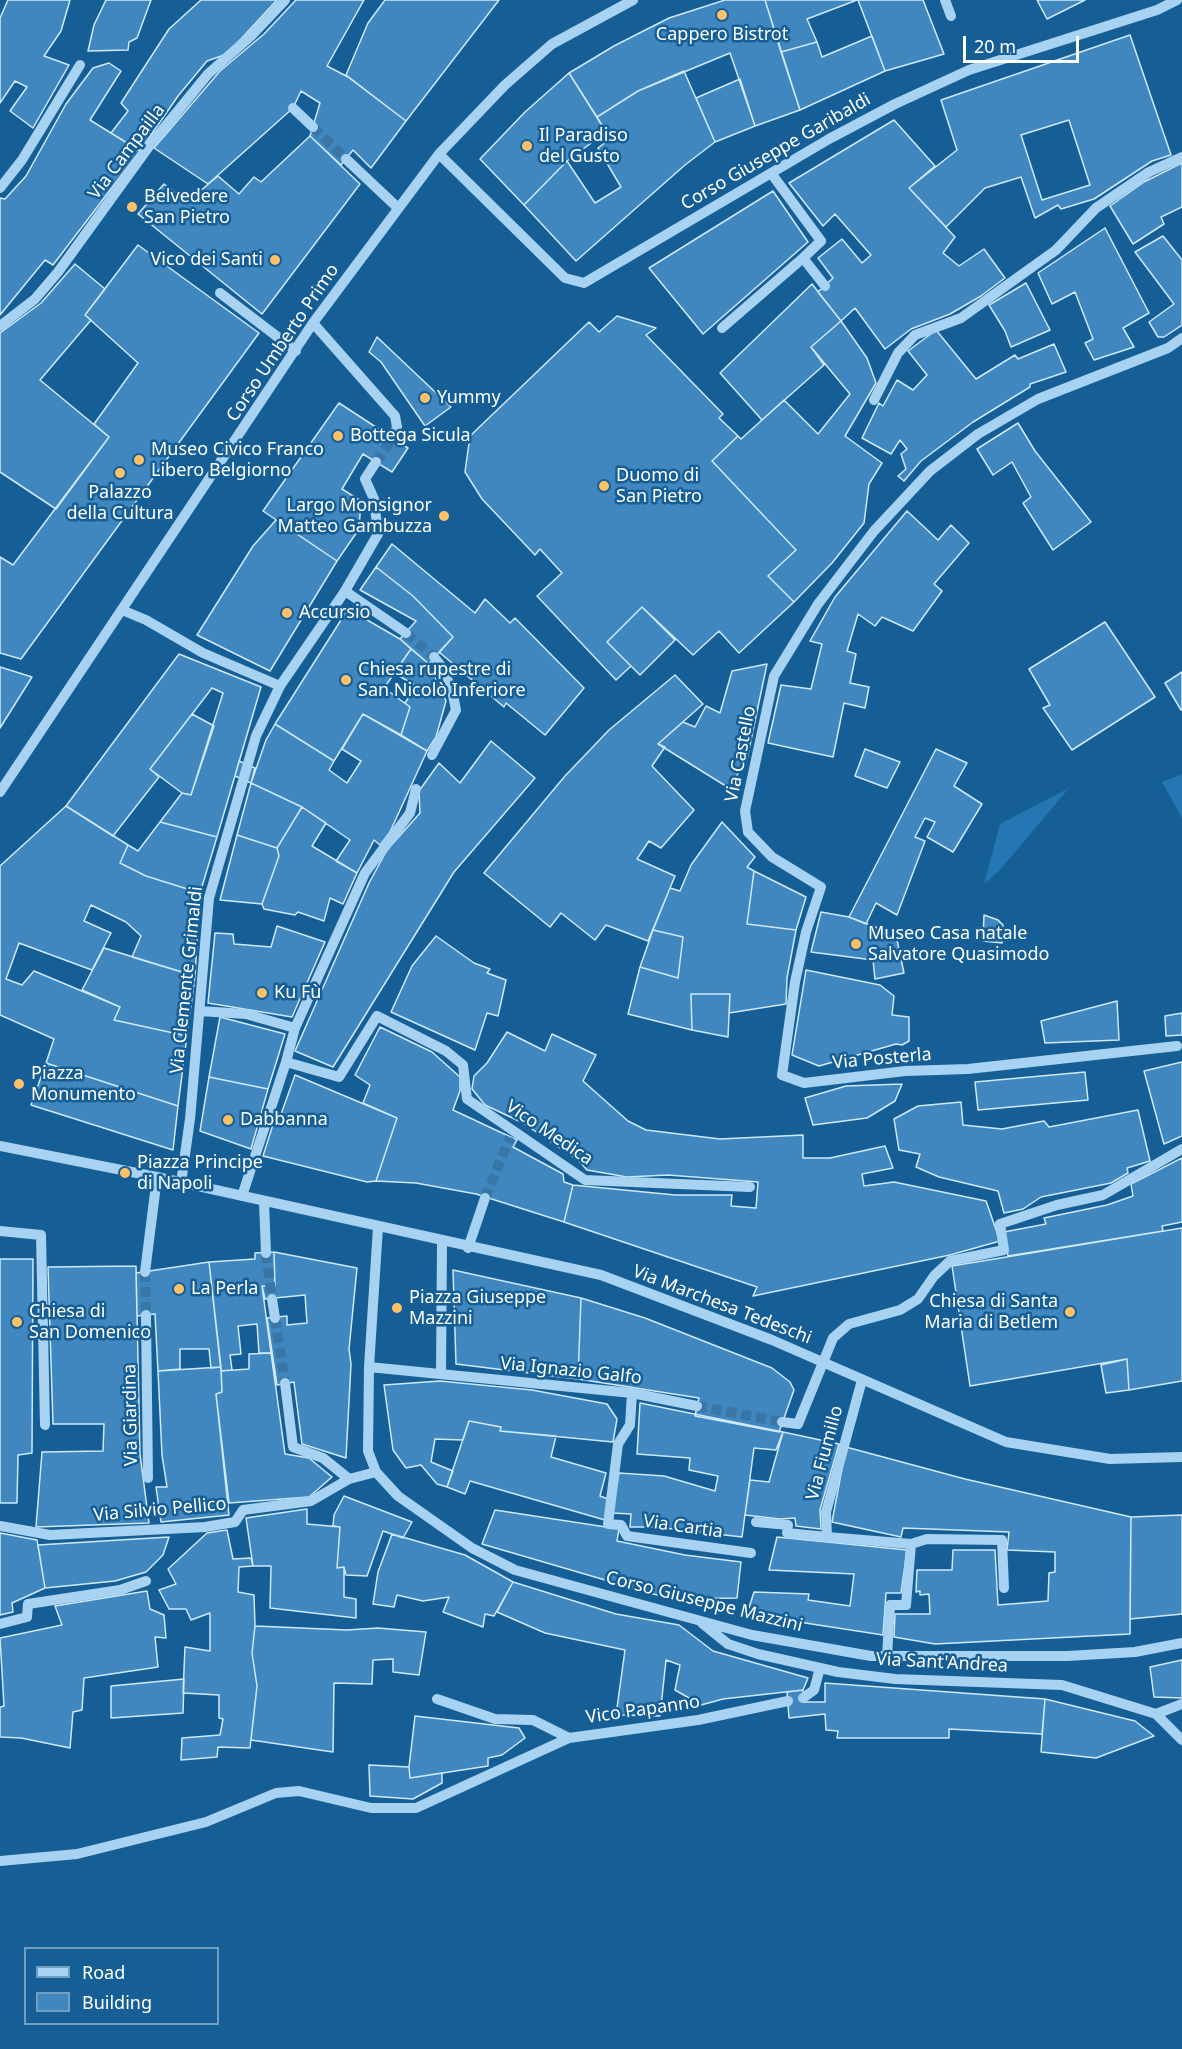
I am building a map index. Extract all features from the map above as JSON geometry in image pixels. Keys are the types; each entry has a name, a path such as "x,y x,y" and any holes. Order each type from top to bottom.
{"street":[{"name":"Via Campailla","path":"0,326 34,299 58,272 150,145 208,74 251,36 285,0"},
{"name":"Corso Umberto Primo","path":"0,792 313,323 440,154 505,85 552,44 633,0"},
{"path":"945,0 951,16"},
{"name":"Corso Giuseppe Garibaldi","path":"440,154 565,278 584,283 771,173 895,104 969,70 1157,10 1177,0"},
{"path":"0,188 22,160 80,65"},
{"path":"293,108 313,127"},
{"path":"874,400 898,353 915,335 961,318 1056,250 1096,208 1149,171 1182,157"},
{"path":"346,159 398,208"},
{"path":"722,328 821,241 771,173"},
{"path":"803,258 825,286"},
{"path":"220,293 296,351"},
{"path":"313,323 395,416 397,427 393,438"},
{"name":"Via Castello","path":"821,887 772,857 748,832 745,811 774,675 818,604 874,531 930,471 978,434 1038,399 1168,348 1182,338"},
{"name":"Via Clemente Grimaldi","path":"181,1183 190,1119 209,898 256,736 280,686 345,591 378,534 374,499 365,479 376,462"},
{"path":"345,591 406,633"},
{"path":"122,610 146,620 203,653 280,686"},
{"path":"432,755 456,710 452,690 442,667 434,657"},
{"path":"242,1196 295,1028 365,873 410,813 416,789"},
{"name":"Via Posterla","path":"821,887 806,932 795,982 782,1075 804,1083 905,1071 968,1069 1177,1047"},
{"path":"200,1011 246,1014 295,1028"},
{"name":"Vico Medica","path":"286,1062 339,1077 376,1016 446,1051 463,1065 467,1099 512,1133 585,1180 750,1187"},
{"name":"Via Marchesa Tedeschi","path":"0,1146 157,1177 468,1248 601,1275 751,1332 1006,1442 1110,1460 1182,1457"},
{"path":"782,1422 798,1424 821,1362 833,1338 849,1324 900,1310 918,1299 934,1276 950,1261 1004,1250 1000,1224 1058,1205 1103,1195 1182,1149"},
{"path":"145,1272 157,1177"},
{"path":"468,1248 485,1198"},
{"path":"264,1202 266,1253"},
{"name":"Corso Giuseppe Mazzini","path":"378,1227 369,1367 368,1451 376,1472 398,1496 472,1548 515,1570 752,1635 887,1657 1067,1656 1135,1652 1182,1643"},
{"path":"0,1231 40,1235 45,1425"},
{"path":"441,1373 442,1242"},
{"path":"272,1299 275,1317"},
{"name":"Via Giardina","path":"146,1316 148,1478"},
{"name":"Via Ignazio Galfo","path":"369,1367 632,1393 697,1406"},
{"name":"Via Fiumillo","path":"827,1537 826,1512 862,1380"},
{"path":"285,1383 293,1447 323,1458 349,1479"},
{"name":"Via Cartia","path":"632,1393 630,1425 618,1444 608,1524 621,1525 627,1536 751,1553"},
{"name":"Via Silvio Pellico","path":"0,1526 50,1535 205,1527 235,1522 243,1510 311,1501 349,1479 376,1472"},
{"path":"756,1522 788,1525 787,1533 911,1544 927,1539 1002,1540 1004,1588"},
{"path":"887,1657 890,1605 906,1605 911,1544"},
{"path":"0,1624 27,1617 28,1604 120,1590 146,1581"},
{"name":"Via Sant'Andrea","path":"697,1619 728,1644 758,1654 820,1668 895,1679 1062,1685 1156,1714 1182,1740"},
{"path":"803,1698 814,1690 820,1668"},
{"name":"Vico Papanno","path":"437,1699 495,1719 533,1720 569,1738 698,1720 788,1701"},
{"path":"1156,1714 1182,1704"},
{"path":"0,1861 77,1854 206,1822 276,1793 299,1791 371,1808 416,1808 569,1738"}],"shaded area":[{"path":"1182,774 1182,818 1162,782"},
{"path":"1069,788 1000,870 984,884 1000,824"}],"building":[{"path":"8,0 70,0 61,31 44,56 69,65 33,128 10,111 27,87 15,81 0,103 0,18"},
{"path":"106,0 151,0 137,38 129,42 128,50 88,51 94,25"},
{"path":"201,0 277,0 227,54 207,61 178,96 140,151 111,133 128,111 121,103 169,29"},
{"path":"296,0 364,0 327,66 348,77 406,121 371,168 353,150 341,165 310,136 320,103 301,91 293,108 208,184 154,148 220,71 264,34"},
{"path":"385,0 499,0 406,121 346,75 368,23"},
{"path":"725,0 765,0 800,110 755,126 730,53 638,91 597,117 569,73 614,46 669,18"},
{"path":"765,0 857,0 807,19 817,42 781,52"},
{"path":"858,0 923,0 944,54 885,71"},
{"path":"1037,0 1085,0 1047,19"},
{"path":"1130,35 1171,155 1152,161 1094,199 1061,209 1058,205 1035,218 1021,177 985,188 946,227 909,188 957,150 941,100","holes":["1069,120 1090,185 1042,200 1021,135"]},
{"path":"872,36 885,71 800,110 781,52 817,42 822,57"},
{"path":"109,63 121,71 90,120 140,151 53,265 45,260 0,315 0,198 5,199 26,176 66,104 93,68"},
{"path":"684,71 715,142 685,165 576,261 524,205 567,161 595,203 621,187 598,148 610,139 597,117 638,91"},
{"path":"569,73 606,132 567,161 524,205 480,159 525,112"},
{"path":"740,79 755,126 715,142 696,98"},
{"path":"894,120 935,166 909,188 955,237 943,253 959,266 984,249 1005,278 981,296 950,314 911,329 885,349 855,308 841,321 818,292 833,278 818,258 842,239 862,263 871,255 835,214 823,226 789,183"},
{"path":"310,136 360,184 262,314 138,214 164,184 187,202 218,176 239,194 254,177 261,182"},
{"path":"1182,163 1182,207 1161,217 1164,224 1133,244 1110,206 1144,182"},
{"path":"773,191 808,242 703,334 649,268"},
{"path":"1105,228 1149,313 1123,328 1134,347 1094,360 1085,343 1093,339 1075,292 1052,304 1038,273"},
{"path":"1163,236 1182,260 1182,325 1164,337 1158,337 1149,322 1174,304 1135,252"},
{"name":"Palazzo della Cultura","path":"138,245 259,333 21,659 0,653 0,557 13,565 109,437 94,424 138,363 85,315"},
{"path":"75,264 105,289 85,315 91,320 40,380 109,437 56,509 0,472 0,333 41,303"},
{"path":"1026,283 1050,330 1011,347 1005,331 989,305"},
{"path":"812,284 841,321 811,347 824,365 762,420 720,373"},
{"name":"Duomo di San Pietro","path":"617,316 656,328 646,335 723,414 719,418 738,436 712,461 796,550 768,576 794,602 739,653 719,631 693,655 642,607 607,642 631,666 616,680 537,596 562,573 540,549 535,555 482,499 465,472 470,436 589,322 599,332"},
{"path":"841,321 867,358 876,383 845,436 882,463 869,484 864,523 832,563 794,602 768,576 796,550 712,461 738,436 741,439 784,400 818,434 850,394 811,347"},
{"path":"936,330 976,379 1015,355 1018,359 1054,344 1066,372 1030,384 1030,387 973,422 921,461 904,481 898,476 906,469 901,454 907,449 900,440 891,454 862,438 879,403 883,406 897,380 913,390 927,375 908,351"},
{"path":"377,337 451,407 425,426 381,362 369,352"},
{"path":"339,403 408,448 392,472 363,454 342,489 361,501 359,529 337,561 263,511"},
{"path":"1018,423 1035,451 1091,522 1053,550 1023,503 1031,497 1012,462 993,475 977,449"},
{"path":"907,511 938,540 951,525 969,543 934,584 942,591 913,631 882,617 875,626 858,614 847,651 856,654 850,683 869,687 865,708 844,703 833,757 768,743 781,685 811,689 822,644 810,641 835,597"},
{"path":"276,520 337,561 270,671 197,635 253,546"},
{"path":"392,544 475,613 485,599 510,623 515,618 584,688 545,735 506,703 504,707 439,652 453,637 413,596 376,567"},
{"path":"376,567 413,596 453,637 429,664 400,639 416,621 360,590"},
{"path":"642,607 675,640 640,675 607,642"},
{"name":"Chiesa rupestre di San Nicolò Inferiore","path":"348,609 400,639 411,649 384,688 410,707 401,735 363,714 334,761 275,724"},
{"path":"1105,622 1155,697 1072,750 1043,708 1050,705 1029,669"},
{"path":"411,649 429,664 446,701 436,737 427,751 401,735 410,707 405,703 416,686 394,673"},
{"path":"179,654 261,687 217,837 160,822 182,793 191,795 223,693 212,688 150,769 159,777 113,836 66,806"},
{"path":"767,664 747,759 729,788 658,744 683,722 695,727 706,706 720,713 732,671"},
{"path":"0,667 32,677 0,728"},
{"path":"1182,672 1182,710 1181,710 1165,683"},
{"path":"675,675 703,704 658,744 665,747 652,766 694,810 661,848 649,841 637,859 675,876 648,941 606,925 595,940 561,913 550,927 484,873 565,776 609,730"},
{"path":"192,714 214,726 191,795 182,793 150,769"},
{"path":"363,714 427,751 390,832 380,845 374,840 357,873 336,861 350,840 302,807 251,783 266,740 275,724 334,761 329,770 347,783 361,761 342,749"},
{"path":"491,741 535,778 454,872 333,1067 295,1051 369,883 387,850 420,813 419,791 439,763 460,783"},
{"path":"865,749 900,762 887,788 855,776"},
{"path":"936,749 967,763 954,786 982,804 953,852 927,837 935,822 925,818 915,837 925,841 897,915 876,903 866,924 849,917"},
{"path":"239,761 255,768 251,783 235,776"},
{"path":"251,783 302,807 277,848 237,835"},
{"path":"66,806 128,845 120,863 146,876 200,893 195,976 132,957 141,936 126,922 91,905 84,921 111,933 92,970 19,943 6,979 22,985 34,971 120,1007 114,1020 187,1036 178,1106 46,1063 54,1039 0,1015 0,866"},
{"path":"302,807 326,823 312,846 357,873 343,904 330,898 324,921 298,912 295,915 264,909 262,904 279,856 277,848"},
{"path":"160,822 217,837 200,893 146,876 120,863 128,845 138,851"},
{"path":"722,822 755,857 747,867 754,871 747,924 796,930 787,978 786,1004 729,1013 730,994 691,994 692,1030 628,1014 640,967 678,978 683,937 653,930 670,888 680,891 691,865"},
{"path":"237,835 277,848 279,856 262,904 220,900"},
{"path":"754,871 806,897 796,930 747,924"},
{"name":"Museo Casa natale Salvatore Quasimodo","path":"821,912 849,917 896,935 904,973 875,979 873,960 811,952"},
{"path":"984,915 998,920 1003,925 1002,943 983,941"},
{"path":"277,926 325,942 292,1017 208,1003 215,933 233,934 234,944 271,947"},
{"path":"653,930 683,937 678,978 640,967"},
{"path":"436,936 474,963 490,969 487,973 506,980 498,1016 487,1013 475,1050 391,1012 412,966"},
{"path":"104,948 195,976 187,1036 114,1020 120,1007 82,990"},
{"path":"806,970 880,985 894,996 892,1015 909,1017 909,1041 902,1045 896,1044 819,1066 792,1055"},
{"path":"691,994 730,994 728,1037 692,1030"},
{"path":"1117,1001 1119,1040 1045,1043 1041,1021"},
{"path":"1182,1013 1182,1035 1166,1036 1165,1016"},
{"path":"220,1017 285,1034 268,1089 209,1077"},
{"path":"380,1027 432,1052 460,1077 460,1091 453,1110 517,1140 513,1147 563,1174 564,1182 573,1185 564,1222 476,1194 416,1183 376,1181 397,1118 363,1103 370,1085 355,1075"},
{"path":"507,1032 545,1051 552,1034 596,1055 583,1081 628,1121 646,1130 720,1139 803,1135 803,1158 830,1158 885,1146 893,1168 862,1174 864,1186 894,1182 986,1201 1000,1241 950,1255 753,1296 757,1287 564,1222 573,1185 675,1195 732,1195 731,1206 756,1208 758,1182 668,1175 627,1177 587,1170 579,1161 523,1123 485,1105 472,1089 474,1076 487,1063"},
{"path":"1182,1062 1182,1136 1164,1144 1144,1071"},
{"path":"46,1063 178,1106 173,1150 31,1105"},
{"path":"1085,1072 1088,1100 978,1110 975,1082"},
{"path":"295,1075 397,1118 376,1181 367,1182 263,1156 276,1115 280,1117"},
{"path":"209,1077 268,1089 251,1149 200,1131"},
{"path":"902,1084 895,1101 867,1118 813,1125 805,1098 846,1086"},
{"path":"961,1102 963,1125 1002,1129 1044,1121 1049,1127 1138,1110 1150,1161 1127,1168 1128,1173 1111,1183 1041,1197 1023,1209 1004,1213 998,1191 939,1177 916,1167 920,1154 899,1150 894,1119 918,1106"},
{"path":"1182,1158 1182,1222 1162,1226 1163,1231 1008,1256 1004,1232 1046,1224 1044,1218 1107,1205 1133,1196 1131,1184"},
{"name":"Chiesa di Santa Maria di Betlem","path":"1182,1228 1182,1381 1129,1390 1127,1359 970,1386 952,1266"},
{"path":"274,1252 357,1268 349,1349 351,1364 346,1458 302,1444 294,1382 277,1385 267,1318 287,1316 287,1325 307,1323 305,1295 265,1299 262,1286 275,1286"},
{"path":"274,1252 275,1286 262,1286 271,1353 259,1353 257,1324 238,1326 241,1354 230,1355 232,1370 221,1371 209,1262 255,1259 255,1253"},
{"name":"Chiesa di San Domenico","path":"0,1259 33,1259 32,1453 18,1455 17,1503 0,1503"},
{"path":"209,1262 221,1367 211,1368 209,1349 180,1349 180,1369 158,1371 155,1314 137,1316 136,1273"},
{"path":"136,1266 140,1454 149,1523 36,1527 42,1452 103,1451 104,1424 53,1424 48,1267"},
{"path":"453,1270 581,1298 578,1379 456,1364"},
{"path":"581,1298 645,1318 772,1368 790,1382 794,1390 779,1432 695,1416 699,1398 578,1379"},
{"path":"271,1353 285,1454 309,1458 332,1477 309,1497 229,1503 216,1394 222,1392 221,1371 249,1369 249,1354"},
{"path":"1127,1359 1129,1390 1106,1393 1101,1365"},
{"path":"221,1367 222,1392 216,1394 229,1515 161,1522 156,1487 167,1487 162,1455 158,1371"},
{"path":"440,1381 532,1390 607,1404 617,1419 613,1442 500,1431 501,1427 469,1421 463,1440 435,1439 431,1462 453,1471 447,1487 437,1484 421,1465 406,1468 393,1450 384,1385"},
{"path":"640,1403 783,1432 776,1450 754,1448 742,1537 656,1527 630,1527 631,1514 612,1513 619,1473 664,1476 715,1491 718,1476 689,1470 690,1458 637,1454"},
{"path":"469,1421 501,1427 500,1431 556,1436 551,1457 606,1473 600,1496 608,1499 605,1520 470,1481 465,1494 447,1487"},
{"path":"783,1432 839,1444 820,1510 821,1529 796,1526 795,1518 780,1519 745,1515 750,1480 769,1482"},
{"path":"846,1447 965,1479 1131,1517 1130,1634 935,1644 894,1637 895,1614 930,1614 929,1594 920,1595 920,1591 916,1592 917,1570 952,1570 953,1550 995,1550 998,1605 1048,1601 1049,1573 1055,1572 1055,1552 1007,1550 1009,1532 903,1528 901,1537 832,1522"},
{"path":"344,1496 412,1522 403,1538 383,1531 367,1576 346,1575 344,1567 337,1568 340,1527 333,1526 334,1515"},
{"path":"307,1509 307,1524 340,1527 337,1568 344,1567 344,1597 356,1599 356,1618 270,1608 271,1566 253,1566 246,1518"},
{"path":"495,1510 619,1529 617,1541 685,1555 741,1562 737,1598 677,1599 653,1594 482,1544"},
{"path":"1182,1515 1182,1614 1130,1619 1131,1517"},
{"path":"227,1530 233,1559 251,1558 253,1566 239,1567 238,1592 254,1595 255,1626 252,1653 257,1686 250,1748 218,1747 217,1757 181,1760 182,1738 220,1735 223,1719 219,1718 219,1695 183,1693 185,1647 210,1651 210,1613 191,1620 186,1609 169,1609 159,1590 176,1584 168,1569 207,1533"},
{"path":"0,1533 37,1540 45,1588 12,1603 13,1612 0,1615"},
{"path":"392,1534 465,1555 513,1582 494,1616 485,1614 483,1627 443,1612 449,1597 423,1601 397,1595 394,1607 373,1604 378,1572"},
{"path":"169,1537 163,1555 146,1572 115,1581 45,1588 38,1545"},
{"path":"777,1537 907,1550 901,1593 886,1593 883,1635 747,1614 754,1592 809,1594 808,1600 850,1606 854,1574 769,1570"},
{"path":"513,1582 616,1614 679,1625 713,1651 808,1678 803,1690 723,1699 701,1705 675,1690 680,1665 666,1660 660,1716 616,1715 625,1650 545,1633 497,1612"},
{"path":"147,1591 150,1609 164,1615 166,1638 155,1637 158,1667 84,1678 82,1710 73,1712 70,1748 21,1738 0,1737 0,1707 4,1706 0,1638 62,1625 55,1606"},
{"path":"255,1626 347,1630 378,1628 426,1632 419,1675 393,1672 393,1659 373,1660 372,1684 334,1683 333,1752 251,1740 257,1686 252,1653"},
{"path":"1182,1660 1182,1698 1154,1697 1150,1667"},
{"path":"184,1679 183,1713 111,1718 111,1686"},
{"path":"825,1683 1045,1699 1042,1734 949,1729 949,1738 837,1738 838,1731 826,1730 825,1714 789,1718 787,1692 803,1690 803,1702 825,1702"},
{"path":"1045,1699 1135,1721 1154,1736 1096,1758 1041,1752"},
{"path":"415,1716 519,1728 525,1738 502,1755 488,1758 488,1766 410,1778 409,1767"},
{"path":"369,1765 409,1767 410,1778 442,1773 442,1783 413,1799 370,1796"}],"tunnel":[{"path":"313,127 346,159"},
{"path":"376,462 393,438"},
{"path":"406,633 434,657"},
{"path":"485,1198 510,1137"},
{"path":"266,1253 272,1299"},
{"path":"145,1272 146,1315"},
{"path":"275,1318 285,1383"},
{"path":"697,1406 782,1422"}],"place":[{"name":"Cappero Bistrot","path":"722,15"},
{"name":"Il Paradiso del Gusto","path":"527,146"},
{"name":"Belvedere San Pietro","path":"132,207"},
{"name":"Vico dei Santi","path":"275,260"},
{"name":"Yummy","path":"425,398"},
{"name":"Bottega Sicula","path":"338,436"},
{"name":"Museo Civico Franco Libero Belgiorno","path":"139,460"},
{"name":"Palazzo della Cultura","path":"120,473"},
{"name":"Duomo di San Pietro","path":"604,486"},
{"name":"Largo Monsignor Matteo Gambuzza","path":"444,516"},
{"name":"Accursio","path":"287,613"},
{"name":"Chiesa rupestre di San Nicolò Inferiore","path":"346,680"},
{"name":"Museo Casa natale Salvatore Quasimodo","path":"856,944"},
{"name":"Ku Fù","path":"262,993"},
{"name":"Piazza Monumento","path":"19,1084"},
{"name":"Dabbanna","path":"228,1120"},
{"name":"Piazza Principe di Napoli","path":"125,1173"},
{"name":"La Perla","path":"179,1289"},
{"name":"Piazza Giuseppe Mazzini","path":"397,1308"},
{"name":"Chiesa di Santa Maria di Betlem","path":"1070,1312"},
{"name":"Chiesa di San Domenico","path":"17,1322"}]}
